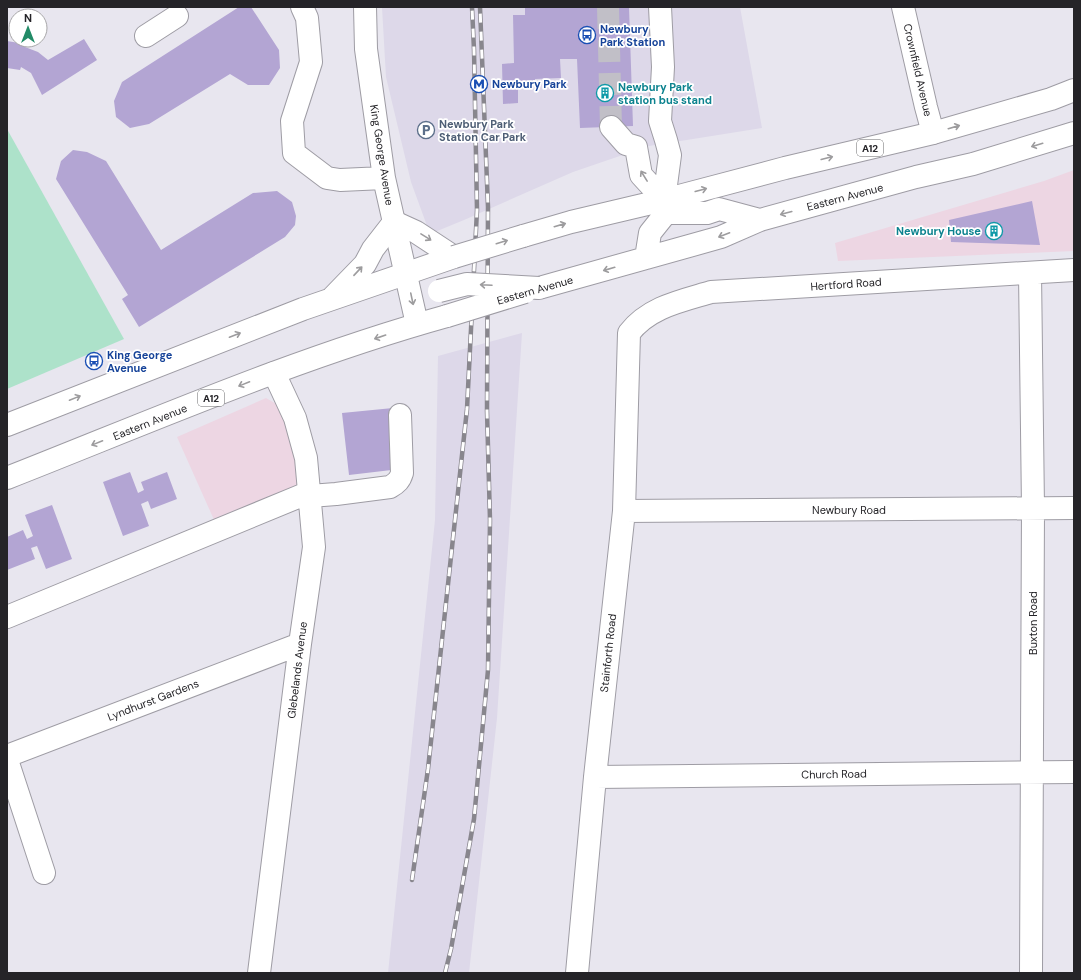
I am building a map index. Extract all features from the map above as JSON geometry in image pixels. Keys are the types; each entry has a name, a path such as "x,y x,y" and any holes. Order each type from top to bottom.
{"main road":[{"path":"302,7 308,18 311,62 292,121 294,153 327,178 340,180 384,178"},
{"name":"King George Avenue","path":"365,7 366,49 384,178 417,324"},
{"path":"646,258 650,232 665,206 670,155 660,121 663,67 660,7"},
{"name":"Crownfield Avenue","path":"903,7 933,132"},
{"path":"146,36 180,10"},
{"name":"A12","path":"7,425 295,312 454,257 571,222 665,206 785,168 933,132 1051,99 1074,90"},
{"path":"636,147 660,121"},
{"path":"611,127 626,144 636,147"},
{"name":"Eastern Avenue","path":"7,478 274,373 417,324 721,237 760,220 916,177 973,164 1074,133"},
{"path":"636,147 642,175 665,206 706,213 719,209 760,220"},
{"path":"331,299 365,264 373,249 394,222 416,232 454,257"},
{"name":"Hertford Road","path":"629,333 636,324 645,317 670,303 711,292 1074,270"},
{"name":"Buxton Road","path":"1030,273 1033,508 1031,973"},
{"path":"406,274 439,291 467,284 539,288"},
{"name":"Stainforth Road","path":"577,973 595,777 624,511 629,333"},
{"name":"Glebelands Avenue","path":"259,973 300,644 314,547 306,458 295,418 274,373"},
{"path":"7,617 310,494 336,494 390,487 400,479 402,473 400,415"},
{"name":"Newbury Road","path":"624,511 1074,508"},
{"name":"Lyndhurst Gardens","path":"7,756 300,644"},
{"path":"7,760 44,873"},
{"name":"Church Road","path":"595,777 1074,772"}],"shaded area":[{"path":"382,7 740,7 762,128 649,146 573,172 430,234 411,182 386,77"},
{"path":"1074,170 1074,251 838,261 835,243 1044,181"},
{"path":"522,333 497,718 469,973 388,973 435,520 438,356"},
{"path":"266,398 278,405 292,439 302,488 215,522 177,437"}],"green space":[{"path":"7,129 124,339 7,389"}],"building":[{"path":"239,7 251,7 279,50 280,68 269,85 248,85 230,74 149,124 130,128 116,117 114,101 122,82"},
{"path":"525,7 629,7 633,126 580,128 577,59 560,59 561,78 535,79 535,85 518,85 518,103 503,104 502,64 514,63 513,15 525,15"},
{"path":"84,39 97,60 42,95 31,73 21,67 20,70 7,68 7,41 8,48 28,48 38,52 48,60"},
{"path":"73,150 87,152 106,161 161,250 253,193 277,191 292,202 296,216 295,225 285,237 139,327 122,299 128,295 56,179 61,161"},
{"name":"Newbury House","path":"1032,201 1040,245 951,242 949,220"},
{"path":"393,408 400,469 349,475 342,413"},
{"path":"130,472 138,493 144,490 141,482 167,472 177,499 151,509 148,501 141,504 149,526 123,536 103,482"},
{"path":"52,505 72,559 46,569 37,546 31,548 35,559 7,570 7,537 23,530 27,539 33,536 25,515"}],"tunnel":[{"path":"608,7 611,127"}],"railway":[{"path":"412,880 428,769 467,409 477,210 472,7"},
{"path":"445,973 451,949 474,819 488,670 490,520 487,411 488,207 480,7"}],"place":[{"name":"Newbury Park Station","path":"587,35"},
{"name":"Newbury Park","path":"479,84"},
{"name":"Newbury Park station bus stand","path":"605,93"},
{"name":"Newbury Park Station Car Park","path":"426,130"},
{"name":"Newbury House","path":"994,231"},
{"name":"King George Avenue","path":"94,361"}]}
